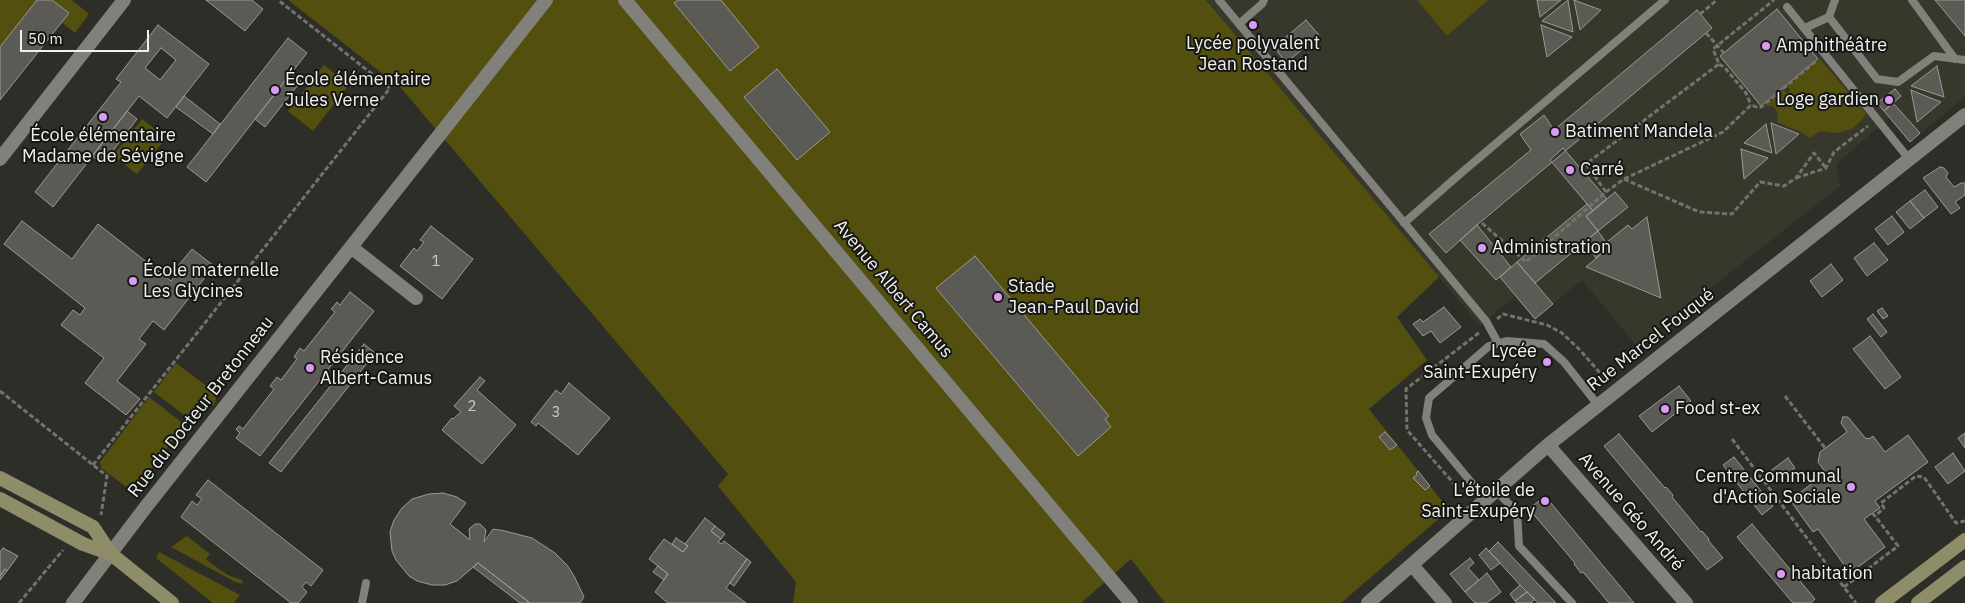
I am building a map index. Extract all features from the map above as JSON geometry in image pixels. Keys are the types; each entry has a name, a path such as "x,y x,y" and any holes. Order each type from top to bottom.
{"main road":[{"path":"0,478 93,527 111,554 172,603"},
{"path":"0,499 83,544 111,554"},
{"path":"1882,603 1965,540"},
{"path":"1918,603 1965,567"}],"street":[{"path":"0,159 124,0"},
{"name":"Rue du Docteur Bretonneau","path":"73,603 546,0"},
{"name":"Avenue Albert Camus","path":"626,0 1131,603"},
{"name":"Rue Marcel Fouqué","path":"1368,603 1548,445 1965,115"},
{"path":"351,247 416,298"},
{"name":"Avenue Géo André","path":"1548,445 1686,603"},
{"path":"1412,564 1445,603"}],"lane":[{"path":"1219,0 1486,320 1498,343"},
{"path":"1239,24 1262,4 1264,0"},
{"path":"1404,223 1665,0"},
{"path":"1805,28 1829,17 1835,0"},
{"path":"1912,0 1955,59"},
{"path":"1787,7 1910,159"},
{"path":"1829,17 1877,79 1898,82 1934,56 1965,60"},
{"path":"1572,603 1519,546 1517,512 1491,495 1432,435 1426,418 1429,398 1489,346 1507,341 1544,344 1564,362 1598,406"},
{"path":"362,603 366,583"}],"path":[{"path":"93,465 390,88 278,0"},
{"path":"1700,14 1717,0"},
{"path":"1774,0 1713,49 1719,64 1725,68 1746,93 1751,105 1759,108 1826,53"},
{"path":"1706,33 1724,53"},
{"path":"1606,192 1586,164 1719,64"},
{"path":"1482,223 1526,262 1606,192 1624,179 1723,132 1751,105"},
{"path":"1624,179 1700,212 1732,214 1760,182 1784,186 1796,178 1826,168 1834,152 1878,119"},
{"path":"1796,178 1814,153 1826,168"},
{"path":"1786,396 1825,448"},
{"path":"1732,439 1856,603"},
{"path":"1844,587 1898,546 1873,515 1884,508 1881,502 1916,476 1924,477 1956,523 1965,521"}],"shaded area":[{"path":"0,0 39,0 0,49"},
{"path":"52,0 72,0 89,14 75,33 61,22 68,13"},
{"name":"Stade Jean-Paul David","path":"288,0 1206,0 1439,277 1397,317 1427,360 1369,409 1449,510 1341,603 1165,603 1131,559 1081,603 793,603 796,582 718,486 728,474 401,88"},
{"path":"1206,0 1965,0 1965,97 1910,142 1889,118 1836,164 1840,186 1637,346 1582,280 1535,319 1515,296 1480,326"},
{"path":"1417,0 1488,0 1447,36"},
{"path":"1820,59 1866,113 1862,120 1852,129 1836,133 1821,131 1809,138 1801,132 1777,122 1778,116 1773,106 1764,106 1783,90 1787,93 1790,90 1787,86"},
{"path":"324,65 349,85 313,131 288,111"},
{"path":"142,119 166,138 137,174 113,156"},
{"path":"176,363 212,390 216,399 214,406 204,400 189,419 154,392"},
{"path":"149,397 185,425 133,492 101,468 100,462"},
{"path":"187,536 210,554 206,559 228,575 242,580 243,584 235,582 171,547"},
{"path":"159,552 240,595 234,603 213,603 156,558"}],"building":[{"path":"37,0 52,0 69,13 0,100 0,47"},
{"path":"206,0 252,0 263,9 245,31"},
{"path":"678,0 721,0 759,47 730,71 674,3"},
{"path":"1537,0 1561,0 1540,17"},
{"path":"1568,0 1573,32 1542,21"},
{"path":"1574,0 1601,10 1580,30"},
{"path":"1935,0 1965,0 1965,36"},
{"path":"1777,9 1818,59 1761,106 1720,56"},
{"name":"Batiment Mandela","path":"1697,10 1712,28 1446,253 1429,234 1531,150 1520,134 1544,115 1554,130"},
{"path":"1306,20 1319,35 1286,63 1274,47"},
{"path":"158,25 209,64 167,118 139,96 53,207 35,192 121,82 116,79","holes":["161,48 176,60 160,80 145,68"]},
{"path":"1541,25 1572,37 1547,57"},
{"path":"288,38 307,53 206,182 187,167"},
{"path":"1937,66 1944,97 1911,86"},
{"path":"777,69 830,132 797,160 744,97"},
{"path":"291,73 301,81 265,127 255,119"},
{"name":"Loge gardien","path":"1895,89 1901,96 1884,111 1877,103"},
{"path":"1911,90 1941,102 1917,122"},
{"path":"184,96 220,124 213,134 176,107"},
{"path":"1893,103 1920,133 1910,142 1884,111"},
{"path":"127,111 137,119 103,164 92,156"},
{"path":"1771,123 1799,134 1776,154"},
{"path":"1766,124 1772,153 1744,143"},
{"name":"Carré","path":"1563,148 1607,199 1593,211 1550,160"},
{"path":"1741,149 1768,158 1744,179"},
{"path":"1940,167 1944,168 1948,173 1946,177 1954,187 1965,183 1965,195 1955,202 1960,208 1951,214 1923,178"},
{"path":"1925,190 1938,207 1924,218 1910,201"},
{"path":"1615,192 1628,207 1598,231 1586,216"},
{"path":"1910,201 1924,218 1910,229 1896,212"},
{"path":"1587,204 1593,211 1586,216 1598,231 1535,283 1517,262"},
{"path":"1892,216 1904,232 1888,245 1875,229"},
{"path":"1647,217 1661,298 1586,267 1609,247 1607,242 1628,225 1632,229"},
{"path":"22,221 72,259 98,224 171,281 182,268 178,266 192,249 214,266 164,330 153,321 139,339 146,344 117,381 140,399 126,415 85,383 104,358 61,325 73,310 80,315 85,308 4,244"},
{"name":"Administration","path":"1477,225 1511,267 1496,280 1460,240"},
{"path":"431,226 473,259 442,299 400,266 414,248 417,251 424,242 420,240"},
{"path":"1598,231 1609,247 1596,258 1584,242"},
{"path":"1874,243 1888,260 1867,276 1854,258"},
{"path":"975,256 1109,416 1105,419 1111,427 1078,456 936,288"},
{"path":"1517,262 1553,304 1535,319 1500,277"},
{"path":"1831,264 1843,280 1822,297 1810,281"},
{"name":"Résidence Albert-Camus","path":"350,292 374,311 260,456 236,438 240,433 236,429 239,426 243,429 274,389 270,386 277,377 281,380 297,359 294,357 300,348 304,351 335,312 331,309 337,302 340,305"},
{"path":"1444,307 1461,327 1440,343 1431,331 1423,336 1413,324 1420,319 1423,322"},
{"path":"1882,308 1888,316 1883,319 1877,311"},
{"path":"1873,314 1887,332 1881,337 1867,319"},
{"path":"1870,336 1901,377 1885,389 1853,349"},
{"path":"364,344 375,353 281,472 269,463"},
{"path":"480,377 485,381 477,390 516,425 482,464 442,430 452,418 461,412 454,406"},
{"path":"569,383 610,418 578,455 538,423 536,426 531,422 556,390 561,394"},
{"name":"Food st-ex","path":"1679,386 1691,401 1652,432 1639,416"},
{"name":"Centre Communal d'Action Sociale","path":"1843,417 1848,417 1866,439 1873,436 1885,452 1908,435 1928,462 1875,501 1880,508 1864,519 1885,547 1850,573 1818,529 1813,532 1790,500 1826,473 1818,462 1820,452 1847,432 1841,423"},
{"path":"1385,432 1397,445 1390,450 1379,437"},
{"path":"1965,433 1965,448 1958,438"},
{"path":"1619,434 1673,495 1672,497 1723,558 1707,570 1604,446"},
{"path":"1953,453 1965,471 1948,484 1935,467"},
{"path":"1734,457 1773,506 1762,515 1723,465"},
{"path":"1788,458 1795,468 1777,481 1769,472"},
{"path":"1418,471 1430,486 1425,490 1413,478 1417,475"},
{"path":"208,480 323,570 311,586 306,582 302,587 307,592 298,603 291,603 181,517 192,501 197,505 202,499 196,495"},
{"path":"443,493 457,497 466,503 450,524 470,540 469,529 475,524 480,524 486,530 484,542 493,529 532,538 555,553 567,565 574,576 584,597 580,603 530,603 478,563 457,581 445,585 432,585 417,581 409,576 396,560 392,551 390,532 394,520 402,508 412,499 429,494"},
{"path":"1545,496 1634,603 1609,603 1583,572 1581,573 1575,563 1529,509"},
{"path":"705,518 715,526 711,531 721,539 718,542 722,544 724,541 747,559 726,588 746,603 668,603 655,592 668,574 649,559 664,539 683,552 688,546 685,544"},
{"name":"habitation","path":"1752,524 1815,599 1811,603 1793,603 1737,537"},
{"path":"715,526 725,534 721,539 711,531"},
{"path":"676,538 688,546 683,552 672,544"},
{"path":"1498,542 1556,603 1538,603 1520,585 1489,551"},
{"path":"3,548 18,556 7,571 5,569 0,576 0,552"},
{"path":"1486,548 1500,563 1491,570 1479,555"},
{"path":"1470,558 1474,563 1468,568 1479,580 1465,592 1450,574"},
{"path":"747,559 751,562 734,586 730,583"},
{"path":"478,563 530,603 520,603 473,567"},
{"path":"658,566 668,574 664,580 653,572"},
{"path":"5,569 7,571 0,580 0,576"},
{"path":"1487,573 1501,592 1487,603 1475,603 1465,592"},
{"path":"1520,585 1527,592 1515,601 1510,594"},
{"path":"1527,592 1535,599 1531,603 1517,603 1515,601"}],"place":[{"name":"Lycée polyvalent Jean Rostand","path":"1253,25"},
{"name":"Amphithéâtre","path":"1766,46"},
{"name":"École élémentaire Jules Verne","path":"275,90"},
{"name":"Loge gardien","path":"1889,100"},
{"name":"École élémentaire Madame de Sévigne","path":"103,117"},
{"name":"Batiment Mandela","path":"1555,132"},
{"name":"Carré","path":"1570,170"},
{"name":"Administration","path":"1482,248"},
{"name":"École maternelle Les Glycines","path":"133,281"},
{"name":"Stade Jean-Paul David","path":"998,297"},
{"name":"Lycée Saint-Exupéry","path":"1547,362"},
{"name":"Résidence Albert-Camus","path":"310,368"},
{"name":"Food st-ex","path":"1665,409"},
{"name":"Centre Communal d'Action Sociale","path":"1851,487"},
{"name":"L'étoile de Saint-Exupéry","path":"1545,501"},
{"name":"habitation","path":"1781,574"}]}
